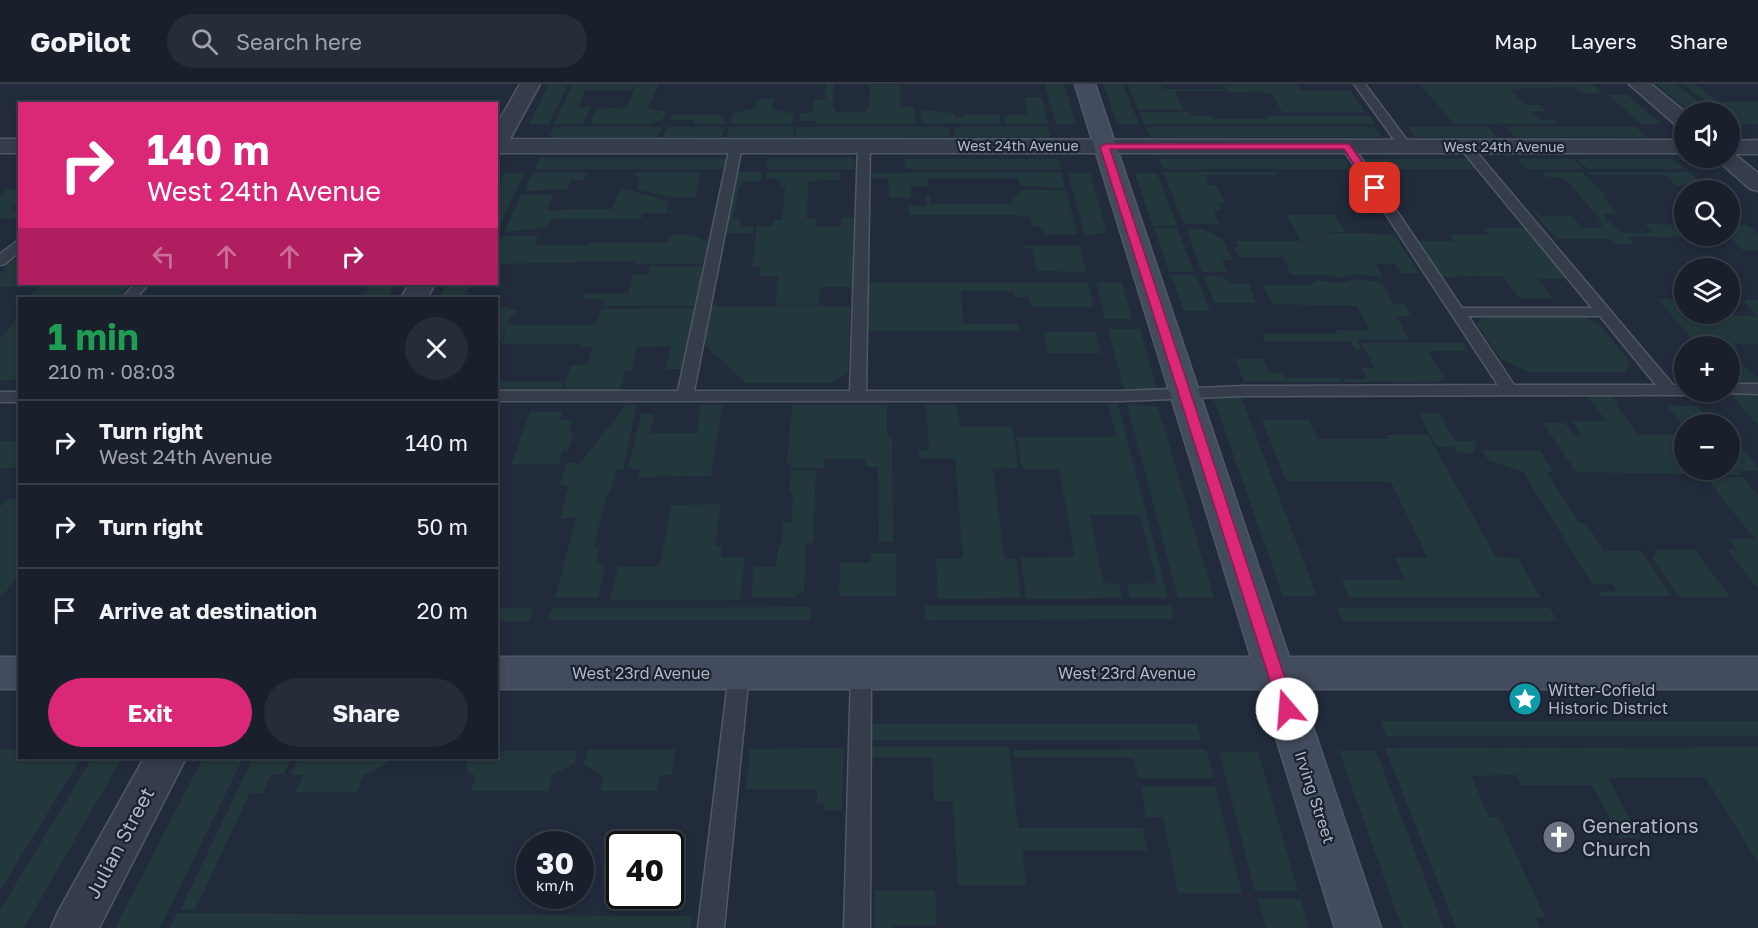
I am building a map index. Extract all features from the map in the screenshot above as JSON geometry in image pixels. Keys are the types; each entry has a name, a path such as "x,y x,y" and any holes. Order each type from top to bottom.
{"street":[{"path":"498,142 530,84"},
{"name":"Irving Street","path":"1085,84 1358,928"},
{"path":"1639,84 1674,114"},
{"path":"0,146 18,146"},
{"name":"West 24th Avenue","path":"498,146 1674,147"},
{"path":"1740,147 1758,147"},
{"path":"1738,168 1758,184"},
{"path":"0,673 18,673"},
{"name":"West 23rd Avenue","path":"498,673 1758,674"},
{"name":"Julian Street","path":"74,928 165,759"}],"lane":[{"path":"1359,84 1405,147"},
{"path":"685,396 736,147"},
{"path":"858,396 864,147"},
{"path":"1347,147 1509,390"},
{"path":"1465,147 1604,312 1674,387"},
{"path":"0,261 18,245"},
{"path":"130,297 141,285"},
{"path":"1457,312 1604,312"},
{"path":"1740,389 1758,389"},
{"path":"498,396 1122,396 1185,393 1674,390"},
{"path":"0,397 18,397"},
{"path":"711,928 739,674"},
{"path":"857,928 861,674"}],"green space":[{"path":"549,84 568,84 549,124 529,124"},
{"path":"573,84 635,84 632,90 585,90 578,107 591,107 583,124 554,124"},
{"path":"636,84 659,84 648,108 666,112 663,119 649,124 590,124 596,109 627,107"},
{"path":"826,84 834,84 833,108 836,112 865,112 869,108 870,85 900,85 901,107 915,107 916,124 816,124 816,121 799,121 800,113 812,113 814,100 825,100"},
{"path":"1045,84 1064,84 1076,124 1056,124"},
{"path":"1103,84 1123,84 1139,124 1117,124"},
{"path":"1128,84 1160,84 1163,89 1224,89 1225,91 1175,91 1183,110 1138,110"},
{"path":"1296,84 1300,90 1350,90 1365,112 1282,112 1271,93 1228,92 1224,85"},
{"path":"1420,84 1592,84 1602,93 1584,93 1572,87 1511,89 1525,105 1540,105 1546,111 1532,111 1540,120 1554,120 1558,123 1454,124"},
{"path":"1656,84 1676,84 1698,102 1678,102"},
{"path":"1683,84 1694,84 1720,102 1706,102"},
{"path":"1608,95 1628,95 1661,124 1641,124"},
{"path":"1025,97 1042,97 1048,124 1005,124 1004,115 1027,115"},
{"path":"757,99 774,99 772,109 794,114 792,124 731,124 733,113 755,108"},
{"path":"1740,102 1758,102 1758,124 1740,124"},
{"path":"921,110 954,113 955,117 963,117 963,114 999,114 1001,123 922,123"},
{"path":"1139,112 1190,112 1192,116 1212,116 1214,119 1269,119 1268,116 1370,116 1375,124 1144,124"},
{"path":"672,114 719,114 725,118 724,124 694,124 694,120 670,120"},
{"path":"554,127 662,127 658,137 549,137"},
{"path":"667,127 725,127 722,137 663,137"},
{"path":"729,127 795,127 793,137 727,137"},
{"path":"797,127 948,127 950,137 795,137"},
{"path":"954,127 1048,127 1051,137 954,137"},
{"path":"1146,127 1375,127 1382,137 1150,137"},
{"path":"1407,127 1488,127 1497,137 1415,137"},
{"path":"1506,127 1636,127 1647,137 1515,137"},
{"path":"540,158 726,158 723,169 535,169"},
{"path":"768,158 851,158 855,160 855,169 766,169"},
{"path":"905,159 1058,159 1061,169 906,169"},
{"path":"1159,159 1344,159 1351,169 1164,169"},
{"path":"1363,159 1468,159 1476,169 1371,169"},
{"path":"1518,159 1573,159 1583,169 1527,169"},
{"path":"1577,159 1673,159 1674,168 1685,169 1588,169"},
{"path":"736,172 762,172 761,181 743,181 739,186 733,219 740,219 740,227 754,226 753,233 725,233"},
{"path":"767,172 839,172 839,180 809,181 806,218 816,219 816,227 841,227 842,218 854,218 853,287 820,287 819,305 776,305 778,276 759,276 760,267 752,267 757,226 773,226 774,220 782,220 785,186 780,186 781,181 778,181 778,178 766,178"},
{"path":"1061,172 1065,188 1020,186 1018,178 928,178 928,186 910,186 911,198 889,198 888,178 870,178 870,173"},
{"path":"1163,172 1276,172 1278,175 1205,175 1208,185 1215,185 1226,203 1219,203 1222,210 1213,211 1219,224 1184,224"},
{"path":"1542,172 1583,172 1607,197 1603,197 1618,214 1603,214 1608,221 1602,221 1564,178 1547,177"},
{"path":"1587,172 1689,172 1698,180 1674,180 1674,184 1665,175 1590,175"},
{"path":"504,173 524,173 498,229 498,185"},
{"path":"533,173 587,173 584,180 571,180 567,189 524,191"},
{"path":"631,173 701,173 695,197 669,197 636,189 640,178"},
{"path":"1068,173 1090,173 1107,232 1085,236"},
{"path":"1135,173 1157,173 1177,226 1153,226"},
{"path":"620,188 669,201 666,212 694,213 643,213 641,219 551,219 547,228 504,232 521,195 553,195 547,210 612,209"},
{"path":"7,189 18,189 18,203 10,210 18,211 18,218 0,218 0,195"},
{"path":"1066,190 1077,234 1046,234 1042,228 1032,225 1030,217 1015,215 909,215 908,206 927,206 926,196 930,196 931,204 1013,204 1012,195 1020,195 1020,191"},
{"path":"1532,210 1536,210 1541,216 1572,216 1582,228 1603,228 1598,221 1610,222 1622,233 1653,233 1645,224 1674,225 1674,237 1629,237 1635,244 1615,244 1610,239 1556,239"},
{"path":"1286,215 1335,215 1345,232 1318,233 1394,234 1419,273 1401,273 1395,264 1376,264 1383,277 1354,274 1340,278 1329,275 1291,275 1283,257 1238,257 1234,247 1239,247 1236,241 1301,241"},
{"path":"1740,225 1748,225 1758,234 1758,250 1743,250 1739,246"},
{"path":"1154,228 1177,228 1194,272 1169,272"},
{"path":"1484,228 1525,228 1567,279 1538,279 1553,298 1519,298 1502,276 1441,277 1416,241 1454,241 1450,234 1488,234"},
{"path":"1186,229 1203,229 1223,239 1232,260 1222,260 1227,272 1202,272"},
{"path":"669,235 691,235 707,241 703,264 636,264 636,261 498,264 498,247 503,236 538,236 535,245 668,242"},
{"path":"1022,246 1080,246 1086,272 1037,271 1032,248"},
{"path":"13,260 18,260 18,285 32,285 0,287 0,273"},
{"path":"651,266 703,266 695,306 602,306 604,299 582,299 584,294 628,294 633,275 648,275"},
{"path":"1171,275 1196,275 1210,311 1184,311"},
{"path":"1204,276 1221,276 1234,284 1249,284 1256,303 1214,303"},
{"path":"1354,279 1382,283 1394,304 1404,304 1411,316 1396,316 1409,339 1357,339 1362,350 1356,350 1351,342 1265,341 1262,334 1337,334 1336,330 1369,330 1357,306 1272,304 1263,285 1310,285 1317,280 1340,283"},
{"path":"869,282 1088,282 1094,307 1031,307 1029,297 1014,297 1013,291 961,291 963,324 1018,324 1019,331 869,331"},
{"path":"1096,282 1122,282 1132,319 1105,319"},
{"path":"42,285 130,285 119,297 29,297"},
{"path":"369,285 394,285 388,297 362,297"},
{"path":"446,285 470,285 464,297 440,297"},
{"path":"1658,299 1674,299 1674,318"},
{"path":"1742,300 1758,300 1758,344 1740,344 1740,336 1689,336 1679,324 1740,324 1740,316 1757,316"},
{"path":"710,306 850,306 848,372 830,383 745,383 703,343"},
{"path":"498,307 517,310 515,315 511,315 499,344"},
{"path":"695,308 682,369 666,369 671,346 637,347 631,371 625,371 620,390 563,390 571,365 587,365 592,347 578,347 579,344 501,344 508,325 596,325 601,309"},
{"path":"18,318 18,380 0,380 0,337"},
{"path":"1482,318 1585,318 1599,324 1630,362 1625,372 1528,372 1501,359 1477,324"},
{"path":"1108,329 1140,329 1157,389 1124,389"},
{"path":"1043,332 1096,332 1101,353 1048,353"},
{"path":"1361,343 1463,343 1468,351 1428,351 1444,378 1439,382 1345,382 1344,379 1367,379 1362,368 1375,368"},
{"path":"1235,359 1264,359 1269,373 1282,373 1285,378 1340,378 1342,382 1244,382"},
{"path":"1740,363 1758,376 1758,383 1740,383"},
{"path":"498,382 564,382 561,390 498,390"},
{"path":"1587,395 1612,395 1618,403 1615,404 1639,435 1674,435 1674,474 1576,472 1543,423 1565,423 1574,435 1582,436 1573,421 1606,421"},
{"path":"1740,395 1758,395 1758,425 1737,402 1740,402"},
{"path":"1213,397 1241,397 1317,596 1283,596"},
{"path":"1108,404 1118,404 1168,598 1130,598 1127,584 1157,583 1140,515 1090,515 1103,583 1119,584 1122,598 1026,599 1021,558 1075,557 1059,469 1022,469 1017,437 1116,437"},
{"path":"1127,404 1158,407 1214,598 1178,598"},
{"path":"626,405 637,405 623,470 616,470 610,493 607,494 594,547 600,548 596,561 605,567 598,598 555,598 576,518 560,518 569,486 560,485 566,463 580,463"},
{"path":"701,405 722,405 711,476 638,477 640,469 628,469 641,414 654,414 650,433 697,433"},
{"path":"792,405 887,405 887,436 892,437 893,542 879,542 878,467 866,467 865,459 825,459 824,468 791,468 791,464 787,464"},
{"path":"926,405 957,405 959,426 1012,426 1018,468 993,469 1004,559 1016,559 1021,598 938,599 936,559 963,558 955,458 919,458 919,451 929,450"},
{"path":"1667,406 1697,406 1704,414 1674,414"},
{"path":"530,412 562,412 560,420 573,420 569,433 574,433 568,451 562,451 559,464 512,464"},
{"path":"1418,413 1439,413 1455,441 1477,441 1473,453 1458,453 1454,447 1437,447"},
{"path":"1262,420 1309,420 1317,439 1388,439 1387,435 1428,435 1496,557 1518,558 1541,598 1349,598 1342,580 1405,580 1395,558 1428,558 1391,482 1286,481"},
{"path":"0,441 18,441 18,468 0,468"},
{"path":"1740,446 1758,467 1758,471 1740,471"},
{"path":"1482,450 1540,450 1553,471 1547,472 1579,523 1586,523 1604,551 1641,551 1672,596 1600,596 1598,592 1616,591 1612,584 1592,584 1523,472 1488,460"},
{"path":"791,470 816,470 813,543 806,543 804,593 796,593 795,598 751,598 754,567 776,567 783,523 791,522 793,493 789,493"},
{"path":"1740,477 1743,477 1758,495 1758,589 1728,550 1737,550 1729,539 1755,539 1707,480 1740,480"},
{"path":"6,499 18,499 18,576 0,599 0,507"},
{"path":"721,504 715,546 722,546 721,557 745,557 740,600 610,600 618,567 660,566 671,505"},
{"path":"1657,550 1695,550 1730,597 1679,597 1652,558"},
{"path":"870,553 896,553 896,596 839,596 840,563 870,563"},
{"path":"925,606 1171,606 1174,619 925,620"},
{"path":"811,607 810,620 548,620 552,608"},
{"path":"498,608 533,608 529,621 498,621"},
{"path":"1337,608 1550,608 1557,621 1342,621"},
{"path":"1380,721 1758,721 1758,736 1386,736"},
{"path":"871,724 1197,724 1201,740 871,740"},
{"path":"872,747 1009,747 1018,828 1143,828 1147,850 1022,850 1026,885 958,885 953,802 934,801 932,758 872,757"},
{"path":"1758,747 1758,863 1705,777 1608,778 1640,838 1620,838 1592,785 1521,785 1516,775 1471,776 1489,817 1499,817 1545,917 1536,917 1540,928 1456,928 1385,748"},
{"path":"844,748 842,810 824,810 824,803 817,804 817,789 746,789 750,749"},
{"path":"0,749 18,749 18,759 80,759 0,891"},
{"path":"1206,749 1214,778 1138,778 1134,758 1014,757 1013,750"},
{"path":"587,750 675,750 671,775 660,775 657,791 600,791 603,777 584,764"},
{"path":"498,751 577,751 574,764 552,775 548,791 471,791 476,775 469,774 466,768 469,759 498,759"},
{"path":"1339,751 1376,751 1444,928 1402,928"},
{"path":"1219,752 1258,752 1298,891 1255,891"},
{"path":"91,759 121,759 24,928 0,928 0,910"},
{"path":"202,759 243,759 160,928 115,928"},
{"path":"253,759 291,759 284,774 271,774 263,793 250,793 195,910 180,910"},
{"path":"299,759 390,759 387,764 364,775 357,792 296,792 303,775 291,775"},
{"path":"1141,786 1215,786 1242,893 1178,893 1163,817 1146,817"},
{"path":"875,890 935,890 937,925 893,925 892,928 875,928"},
{"path":"1258,899 1301,899 1309,928 1266,928"},
{"path":"177,913 692,916 690,928 170,928"}],"place":[{"name":"Witter-Cofield Historic District","path":"1525,699"},
{"name":"Generations Church","path":"1559,837"}],"route":[{"path":"1287,709 1105,147 1347,147 1375,188"}]}
